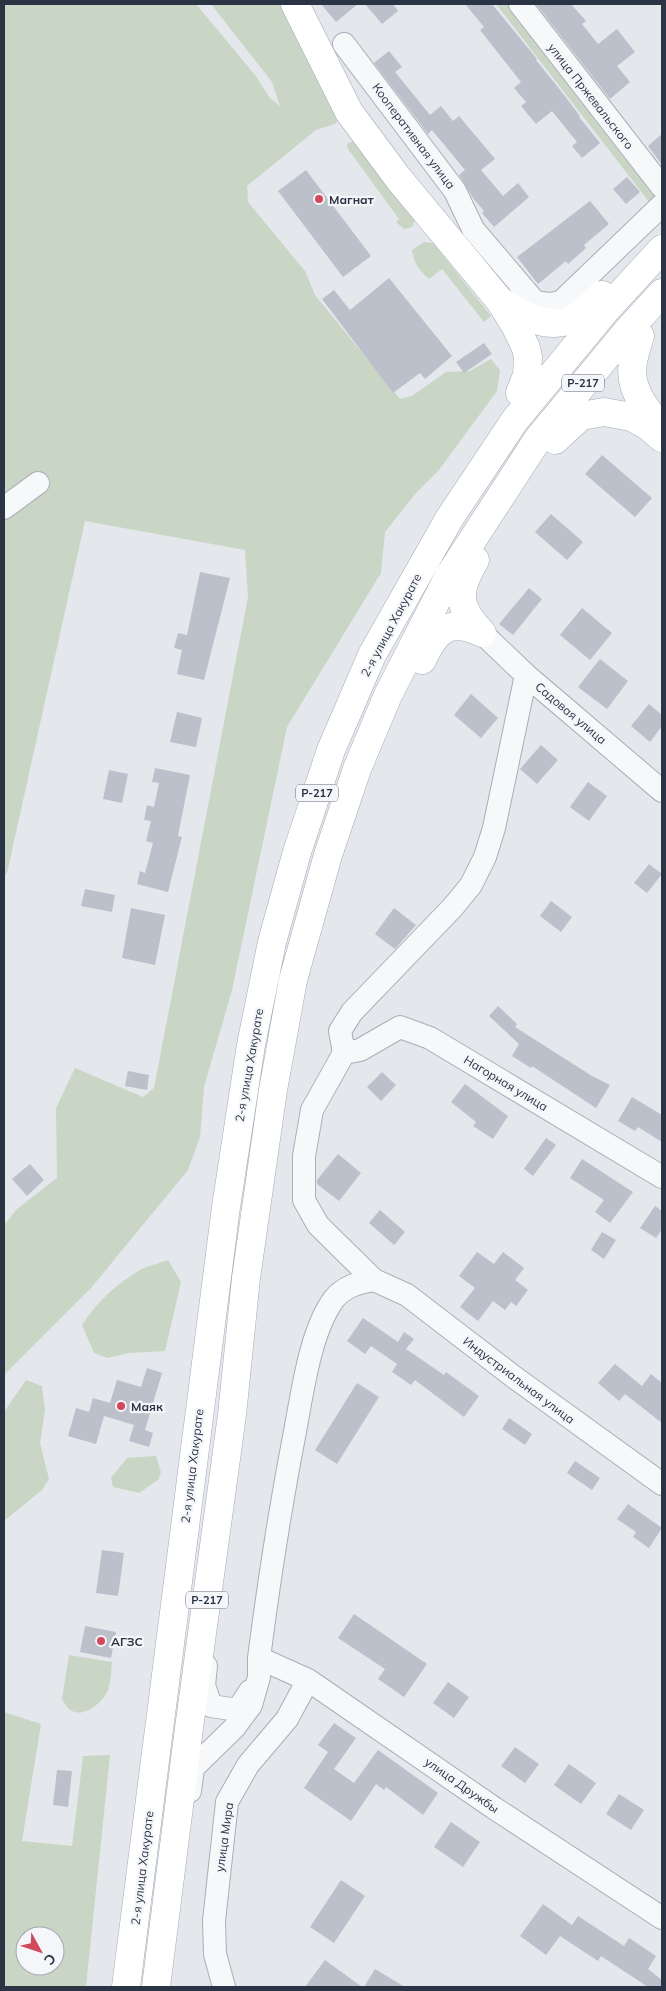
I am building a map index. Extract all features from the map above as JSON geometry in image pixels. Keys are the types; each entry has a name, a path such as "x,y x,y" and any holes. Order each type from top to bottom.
{"main road":[{"path":"295,4 349,112 398,178 500,301 521,335 528,357 527,375 513,408"},
{"path":"500,301 523,316 546,323 575,318 662,243"},
{"name":"2-я улица Хакурате","path":"126,1987 226,1207 251,1045 272,942 294,861 331,750 372,656 410,586 513,408 662,249"},
{"name":"Р-217","path":"156,1987 232,1415 247,1268 273,1090 292,980 328,855 357,769 388,695 449,576 510,480 547,442 598,365 662,293"},
{"path":"513,408 599,298"},
{"path":"283,1034 317,924 374,764 431,640 465,577 547,442 574,415 662,311"},
{"path":"640,336 632,360 631,375 636,391 644,406 656,420 662,433"},
{"path":"547,442 581,416 604,412 631,417 648,426 662,438"},
{"path":"465,577 461,590 461,600 466,613 482,633"},
{"path":"431,640 444,629 460,625 482,633"}],"street":[{"name":"улица Пржевальского","path":"520,4 662,187"},
{"name":"Кооперативная улица","path":"344,44 455,191 473,229 535,302 549,304 561,302 662,205"},
{"path":"5,512 38,482"},
{"name":"Садовая улица","path":"482,633 526,675 662,791"},
{"path":"374,1280 318,1225 304,1200 304,1156 312,1110 344,1053 340,1031 352,1012 453,907 471,885 485,857 494,828 526,675"},
{"name":"Нагорная улица","path":"344,1053 360,1050 400,1027 430,1038 662,1177"},
{"path":"162,1987 193,1768 234,1728 251,1705 259,1668 283,1492 301,1397 317,1333 335,1298 352,1284 374,1280"},
{"name":"Индустриальная улица","path":"374,1280 407,1295 514,1377 662,1484"},
{"path":"220,1504 222,1511 204,1685 211,1706 239,1708 259,1668"},
{"name":"улица Дружбы","path":"259,1668 308,1680 494,1808 662,1918"},
{"name":"улица Мира","path":"223,1987 215,1954 214,1920 227,1802 248,1765 287,1720 308,1680"}],"green space":[{"path":"4,4 196,4 255,75 270,98 280,106 272,82 211,4 286,4 339,119 335,124 316,130 247,186 248,202 305,271 315,295 400,399 412,396 446,372 470,371 491,359 500,370 497,391 439,470 415,494 385,532 381,573 287,727 232,990 204,1087 200,1137 188,1170 91,1288 4,1375 4,1225 17,1209 57,1178 56,1108 75,1068 143,1097 154,1088 248,597 245,550 85,521 7,873 4,876"},
{"path":"496,4 519,4 660,188 653,207"},
{"path":"353,141 413,212 415,219 412,227 404,229 396,222 399,219 348,149 347,144"},
{"path":"424,242 433,243 491,316 484,322 442,269 429,279 420,270 412,250"},
{"path":"168,1260 181,1282 165,1351 129,1353 107,1358 94,1353 82,1325 94,1308 116,1286 133,1274"},
{"path":"26,1380 42,1386 45,1410 40,1443 49,1479 42,1490 4,1521 4,1412"},
{"path":"156,1456 161,1472 158,1480 139,1493 113,1487 111,1478 127,1458"},
{"path":"69,1655 112,1662 108,1690 102,1700 92,1709 74,1712 69,1709 62,1699"},
{"path":"4,1712 41,1724 22,1841 72,1846 83,1756 110,1755 86,1987 4,1987"}],"building":[{"path":"321,4 358,4 336,22"},
{"path":"365,4 393,4 398,11 382,24"},
{"path":"465,4 492,4 537,59 600,143 582,158 572,146 577,142 552,111 536,124 521,106 526,102 514,88 521,82 480,30 484,27"},
{"path":"536,4 571,4 586,21 582,24 598,44 617,29 635,52 617,66 630,82 610,99"},
{"path":"389,51 402,67 395,72 430,115 441,106 453,121 459,116 495,159 481,170 503,196 518,183 529,197 494,227 482,213 484,211 473,198 459,175 465,170 432,130 428,134 374,63"},
{"path":"662,134 662,165 648,146"},
{"path":"306,170 371,256 343,277 278,191"},
{"path":"627,177 640,192 626,204 613,189"},
{"path":"590,201 609,224 584,245 586,248 568,264 566,261 538,284 517,257"},
{"path":"389,278 452,356 425,379 420,373 393,393 322,299 334,290 350,310"},
{"path":"484,343 492,354 464,373 456,362"},
{"path":"602,455 652,498 635,517 585,474"},
{"path":"551,514 583,542 567,560 535,532"},
{"path":"200,572 230,578 204,680 177,674 182,650 174,648 178,633 187,635"},
{"path":"529,588 542,599 513,635 499,624"},
{"path":"582,608 612,633 590,660 560,635"},
{"path":"600,659 628,681 607,709 578,687"},
{"path":"471,694 498,718 481,738 454,715"},
{"path":"649,704 662,715 662,726 650,742 631,726"},
{"path":"177,712 202,718 196,747 170,742"},
{"path":"541,745 558,760 537,784 520,769"},
{"path":"155,768 190,775 178,836 182,837 168,892 137,884 140,871 145,873 153,843 146,841 151,821 144,820 147,805 154,807 159,783 152,782"},
{"path":"109,770 128,774 122,803 103,799"},
{"path":"588,782 607,796 589,821 570,807"},
{"path":"649,864 662,874 647,893 634,883"},
{"path":"85,889 115,895 112,912 81,906"},
{"path":"551,901 572,917 561,932 540,916"},
{"path":"131,908 165,915 155,965 122,958"},
{"path":"394,908 416,925 395,949 375,934"},
{"path":"498,1006 517,1024 515,1027 592,1076 610,1085 596,1108 532,1066 531,1068 512,1056 519,1044 489,1016"},
{"path":"128,1071 149,1075 147,1090 125,1086"},
{"path":"382,1072 396,1085 381,1101 367,1087"},
{"path":"465,1084 508,1116 493,1139 473,1126 476,1122 451,1102"},
{"path":"632,1097 662,1115 662,1142 638,1127 635,1131 618,1121"},
{"path":"546,1138 556,1145 533,1176 524,1169"},
{"path":"338,1154 361,1173 339,1201 317,1184 317,1180"},
{"path":"582,1159 633,1192 610,1223 595,1212 604,1200 570,1178"},
{"path":"30,1164 44,1180 27,1196 12,1179"},
{"path":"655,1206 662,1211 662,1229 656,1238 640,1228"},
{"path":"380,1210 405,1232 394,1245 369,1223"},
{"path":"602,1232 616,1240 604,1259 591,1250"},
{"path":"477,1252 494,1264 503,1252 524,1268 515,1280 528,1290 516,1306 511,1302 505,1310 493,1301 478,1321 460,1307 475,1288 459,1276"},
{"path":"363,1318 398,1342 404,1332 414,1339 406,1349 444,1375 446,1372 479,1396 464,1417 415,1380 411,1385 392,1372 397,1364 371,1346 365,1354 347,1341"},
{"path":"615,1364 642,1386 651,1374 662,1383 662,1423 625,1394 619,1401 598,1383"},
{"name":"Маяк","path":"147,1368 162,1373 145,1430 153,1433 149,1447 129,1441 134,1425 104,1416 96,1444 68,1436 76,1408 89,1412 93,1398 110,1403 117,1380 141,1387"},
{"path":"357,1383 379,1397 337,1464 315,1450"},
{"path":"509,1418 532,1434 525,1445 502,1429"},
{"path":"575,1461 600,1478 592,1490 567,1473"},
{"path":"628,1504 662,1528 649,1548 633,1537 636,1532 617,1519"},
{"path":"102,1550 124,1553 118,1596 96,1593"},
{"path":"354,1614 427,1664 404,1697 378,1679 385,1669 338,1638"},
{"path":"85,1626 116,1632 111,1658 80,1652"},
{"path":"448,1682 469,1697 454,1718 433,1703"},
{"path":"334,1723 356,1738 334,1769 354,1783 378,1750 438,1793 423,1815 386,1787 384,1790 376,1784 351,1821 304,1788 328,1752 318,1745"},
{"path":"515,1747 539,1764 525,1783 501,1766"},
{"path":"569,1764 596,1783 581,1804 554,1785"},
{"path":"57,1770 72,1771 68,1807 53,1805"},
{"path":"619,1794 644,1810 631,1830 606,1814"},
{"path":"451,1822 480,1842 463,1867 434,1847"},
{"path":"341,1880 365,1896 334,1943 310,1927"},
{"path":"543,1904 572,1925 578,1916 624,1946 629,1938 656,1956 648,1969 662,1980 662,1987 648,1987 601,1956 598,1961 560,1936 546,1955 520,1936"},
{"path":"325,1960 362,1987 305,1987"},
{"path":"375,1969 405,1987 364,1987"}],"place":[{"name":"Магнат","path":"319,199"},
{"name":"Маяк","path":"121,1406"},
{"name":"АГЗС","path":"101,1641"}]}
